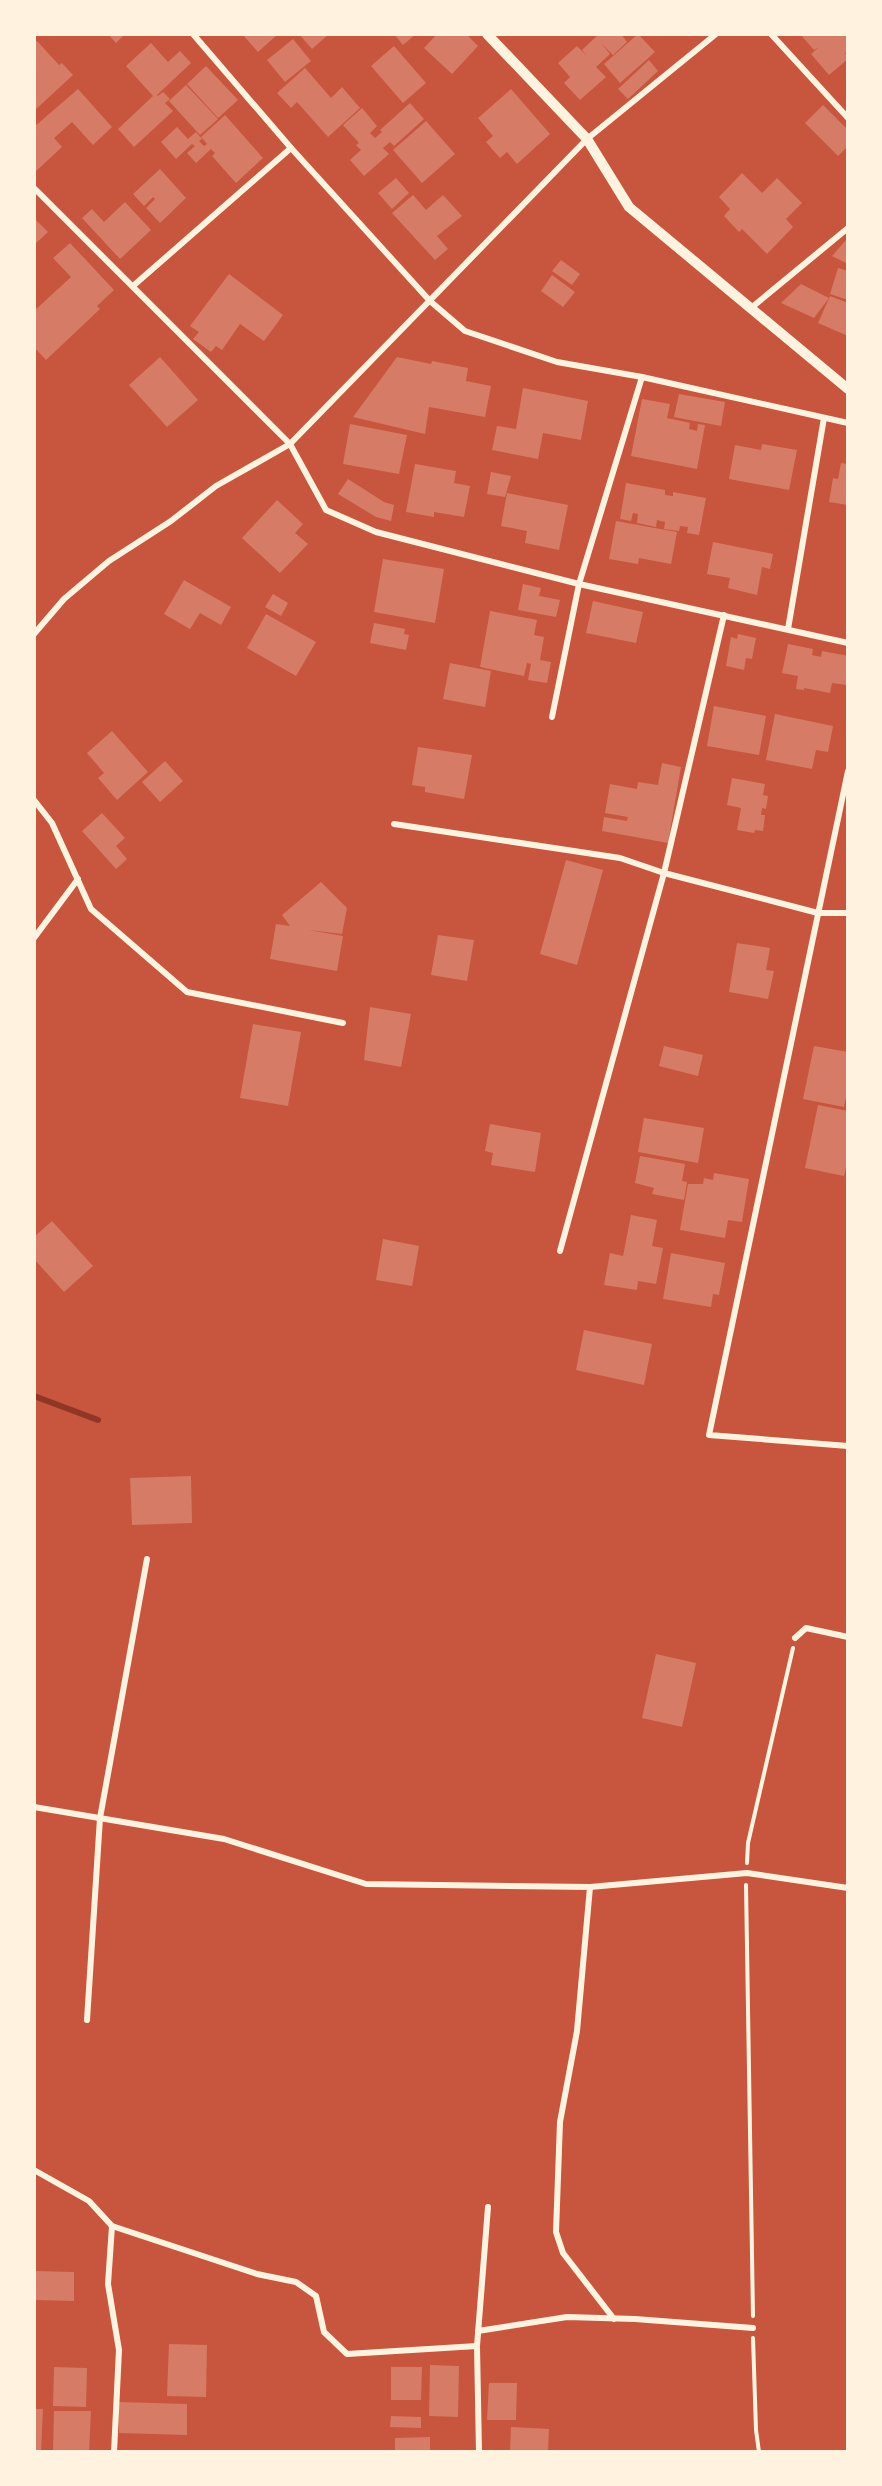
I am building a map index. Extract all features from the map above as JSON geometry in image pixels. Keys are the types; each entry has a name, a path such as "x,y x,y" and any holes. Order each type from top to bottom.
{"street":[{"path":"194,34 291,148 430,301 465,330 557,362 642,377 848,423"},
{"path":"487,34 587,139 629,207 848,389"},
{"path":"34,634 64,599 109,561 171,521 216,486 290,444 587,139 716,34"},
{"path":"771,34 848,117"},
{"path":"133,286 291,148"},
{"path":"34,188 290,444 326,510 376,532 579,584 848,643"},
{"path":"752,308 848,228"},
{"path":"552,717 579,584 642,377"},
{"path":"788,629 824,418"},
{"path":"560,1251 664,873 724,615"},
{"path":"848,771 709,1435 848,1446"},
{"path":"34,800 52,823 91,909 187,992 343,1023"},
{"path":"394,824 620,858 664,873 818,913 848,913"},
{"path":"34,938 78,879"},
{"path":"87,2020 100,1818 147,1559"},
{"path":"795,1638 806,1628 848,1637"},
{"path":"34,1807 224,1839 366,1884 590,1887 747,1873 848,1888"},
{"path":"590,1887 577,2031 560,2122 556,2232 564,2253 614,2319"},
{"path":"34,2170 89,2202 112,2226 257,2274 296,2282 316,2296 324,2332 347,2354 477,2346"},
{"path":"479,2451 477,2346 488,2207"},
{"path":"112,2226 108,2284 119,2350 114,2451"},
{"path":"478,2331 567,2318 753,2328"}],"path":[{"path":"759,2451 756,2430 753,2328 744,1907 748,1843 795,1638"}],"building":[{"path":"108,34 125,34 116,43"},
{"path":"242,34 278,34 258,52"},
{"path":"299,34 329,34 312,49"},
{"path":"394,34 416,34 403,45"},
{"path":"437,34 466,34 478,46 452,74 424,48"},
{"path":"599,34 621,34 627,42 613,55 601,43 610,54 596,67 606,77 580,100 564,83 570,77 558,63 577,46 587,56 582,50"},
{"path":"638,34 655,52 620,83 604,64"},
{"path":"800,34 848,34 848,51 845,53 848,59 829,75 811,54 819,47 814,50"},
{"path":"293,39 311,61 285,82 267,60"},
{"path":"37,41 59,65 62,63 73,75 34,111 34,43"},
{"path":"151,43 168,62 180,51 191,63 157,95 163,92 170,99 165,103 173,111 134,147 118,129 153,96 126,66"},
{"path":"394,46 426,83 403,103 371,66"},
{"path":"649,60 658,71 628,99 618,89"},
{"path":"206,66 238,100 218,118 187,84"},
{"path":"305,68 331,98 342,87 360,108 328,137 297,102 291,108 277,93"},
{"path":"186,85 218,119 200,135 169,101"},
{"path":"78,89 112,127 93,145 72,122 54,138 62,147 34,173 34,127"},
{"path":"511,89 550,134 517,164 507,152 500,158 486,142 493,136 478,118"},
{"path":"410,103 424,119 394,146 390,142 383,148 389,154 364,176 350,160 361,150 356,145 359,143 343,125 362,108 377,126 370,133 375,138 382,132 380,130"},
{"path":"823,105 848,130 848,146 838,156 805,123"},
{"path":"225,115 263,158 236,183 212,156 215,153 211,149 196,163 187,153 195,146 192,144 176,159 161,142 177,127 188,139 196,132 202,139 199,141 204,146 207,144 201,137"},
{"path":"426,121 455,154 422,183 393,150"},
{"path":"160,169 186,198 160,223 146,208 155,199 153,197 144,206 133,194"},
{"path":"742,173 762,193 777,178 802,203 786,219 793,227 767,254 742,229 739,232 724,216 730,209 719,197"},
{"path":"396,178 409,193 392,209 378,193"},
{"path":"413,195 426,210 443,195 462,216 437,236 448,249 435,260 392,213"},
{"path":"125,202 151,230 120,259 82,218 92,209 104,222"},
{"path":"34,218 48,232 34,245"},
{"path":"846,240 848,241 848,264 832,256"},
{"path":"70,243 114,290 97,306 100,309 46,360 34,347 34,311 71,277 53,258"},
{"path":"561,260 580,274 572,285 552,271"},
{"path":"838,268 848,271 848,300 830,294"},
{"path":"229,274 283,315 264,341 240,324 222,350 216,346 211,352 193,339 199,332 190,326"},
{"path":"552,275 575,292 563,307 541,291"},
{"path":"801,284 829,298 814,318 781,303"},
{"path":"830,296 848,303 848,336 818,323"},
{"path":"160,357 198,400 167,427 129,385"},
{"path":"397,357 468,368 466,381 491,386 485,417 429,407 425,434 353,417"},
{"path":"523,388 588,401 581,440 543,433 538,459 492,450 497,426 516,429"},
{"path":"679,394 725,402 721,426 674,417"},
{"path":"642,399 670,404 667,418 690,423 689,429 697,431 698,424 705,425 697,469 631,456"},
{"path":"350,424 407,435 399,474 343,464"},
{"path":"762,444 797,450 789,490 729,479 735,445 761,450"},
{"path":"841,463 848,464 848,505 829,502 833,478 838,479"},
{"path":"415,464 456,471 454,483 470,486 464,517 434,512 434,517 406,512"},
{"path":"491,472 511,476 505,497 487,494"},
{"path":"348,479 384,502 394,505 391,521 376,517 338,494"},
{"path":"626,483 665,490 665,495 673,496 673,492 706,498 699,535 687,533 688,527 680,526 679,531 664,529 665,522 657,520 656,527 637,523 638,514 633,513 631,521 620,519"},
{"path":"507,493 568,505 559,550 525,543 527,531 501,526"},
{"path":"277,500 303,524 295,533 308,544 280,573 242,538"},
{"path":"616,521 677,532 671,564 639,558 638,564 609,559"},
{"path":"713,542 773,554 770,569 762,567 757,595 728,588 730,578 707,574"},
{"path":"383,559 444,569 435,623 374,612"},
{"path":"184,580 231,607 221,625 200,613 190,629 164,614"},
{"path":"523,584 541,588 539,596 560,600 556,617 518,610"},
{"path":"273,594 288,603 281,616 265,607"},
{"path":"593,601 643,612 636,643 586,633"},
{"path":"490,611 537,620 534,635 544,637 540,660 551,662 547,683 528,680 531,664 527,663 524,676 480,667"},
{"path":"266,614 316,642 296,676 247,648"},
{"path":"374,623 405,629 404,634 409,635 406,650 370,643"},
{"path":"738,634 756,638 752,659 746,658 744,670 726,666 731,637 737,639"},
{"path":"788,644 813,649 812,655 821,657 822,651 848,656 846,685 832,683 830,693 804,688 804,690 796,689 798,676 782,673"},
{"path":"450,663 491,671 485,707 443,699"},
{"path":"714,706 766,716 759,755 707,746"},
{"path":"775,714 833,726 828,752 816,750 812,769 766,760"},
{"path":"112,731 148,772 117,800 98,778 104,773 87,753"},
{"path":"418,747 472,755 464,799 425,792 425,787 412,785"},
{"path":"165,761 183,781 160,802 142,782"},
{"path":"662,763 681,767 668,843 602,831 604,817 627,821 628,817 605,813 610,784 637,789 638,782 658,785"},
{"path":"732,778 765,784 763,795 768,796 766,809 762,808 761,815 765,815 763,831 755,830 754,833 737,830 741,808 727,805"},
{"path":"102,813 125,838 116,846 127,859 116,869 82,831"},
{"path":"566,860 603,870 577,965 540,954"},
{"path":"321,882 347,908 342,934 308,930 343,936 337,971 270,959 276,924 290,926 282,915"},
{"path":"438,935 474,940 467,981 431,975"},
{"path":"737,943 770,948 766,970 774,971 768,999 729,992"},
{"path":"370,1007 411,1014 401,1067 364,1060"},
{"path":"253,1024 301,1032 288,1106 240,1098"},
{"path":"664,1046 703,1055 698,1076 659,1066"},
{"path":"814,1046 848,1052 848,1088 844,1107 803,1099"},
{"path":"818,1105 848,1111 848,1158 844,1176 805,1168"},
{"path":"644,1118 704,1128 698,1163 638,1152"},
{"path":"490,1124 541,1133 535,1172 491,1165 493,1153 485,1151"},
{"path":"640,1156 685,1164 682,1181 687,1182 684,1200 652,1194 654,1188 635,1183"},
{"path":"714,1173 749,1179 742,1222 728,1220 725,1238 680,1230 688,1184 703,1184 704,1178 713,1180"},
{"path":"631,1215 657,1220 652,1246 663,1248 656,1284 638,1281 637,1290 604,1285 610,1253 623,1256"},
{"path":"52,1221 93,1266 64,1292 34,1259 34,1237"},
{"path":"383,1239 419,1246 412,1286 376,1280"},
{"path":"671,1253 725,1263 719,1295 713,1294 711,1307 663,1299"},
{"path":"584,1330 652,1344 644,1385 576,1370"},
{"path":"191,1476 192,1523 132,1525 130,1478"},
{"path":"656,1654 696,1663 682,1727 642,1718"},
{"path":"34,2271 74,2272 74,2301 34,2300"},
{"path":"169,2344 207,2345 206,2397 167,2396"},
{"path":"430,2365 459,2366 458,2417 429,2416"},
{"path":"54,2367 87,2368 86,2407 53,2406"},
{"path":"391,2367 422,2367 421,2400 391,2400"},
{"path":"489,2383 517,2383 516,2420 487,2420"},
{"path":"119,2402 187,2404 187,2435 119,2433"},
{"path":"34,2409 43,2409 41,2452 34,2452"},
{"path":"54,2411 91,2411 89,2452 53,2452"},
{"path":"391,2416 421,2417 421,2428 390,2427"},
{"path":"511,2427 549,2429 548,2452 510,2452"},
{"path":"430,2437 430,2452 395,2452 395,2438"}],"waterway":[{"path":"34,1396 98,1420"}]}
